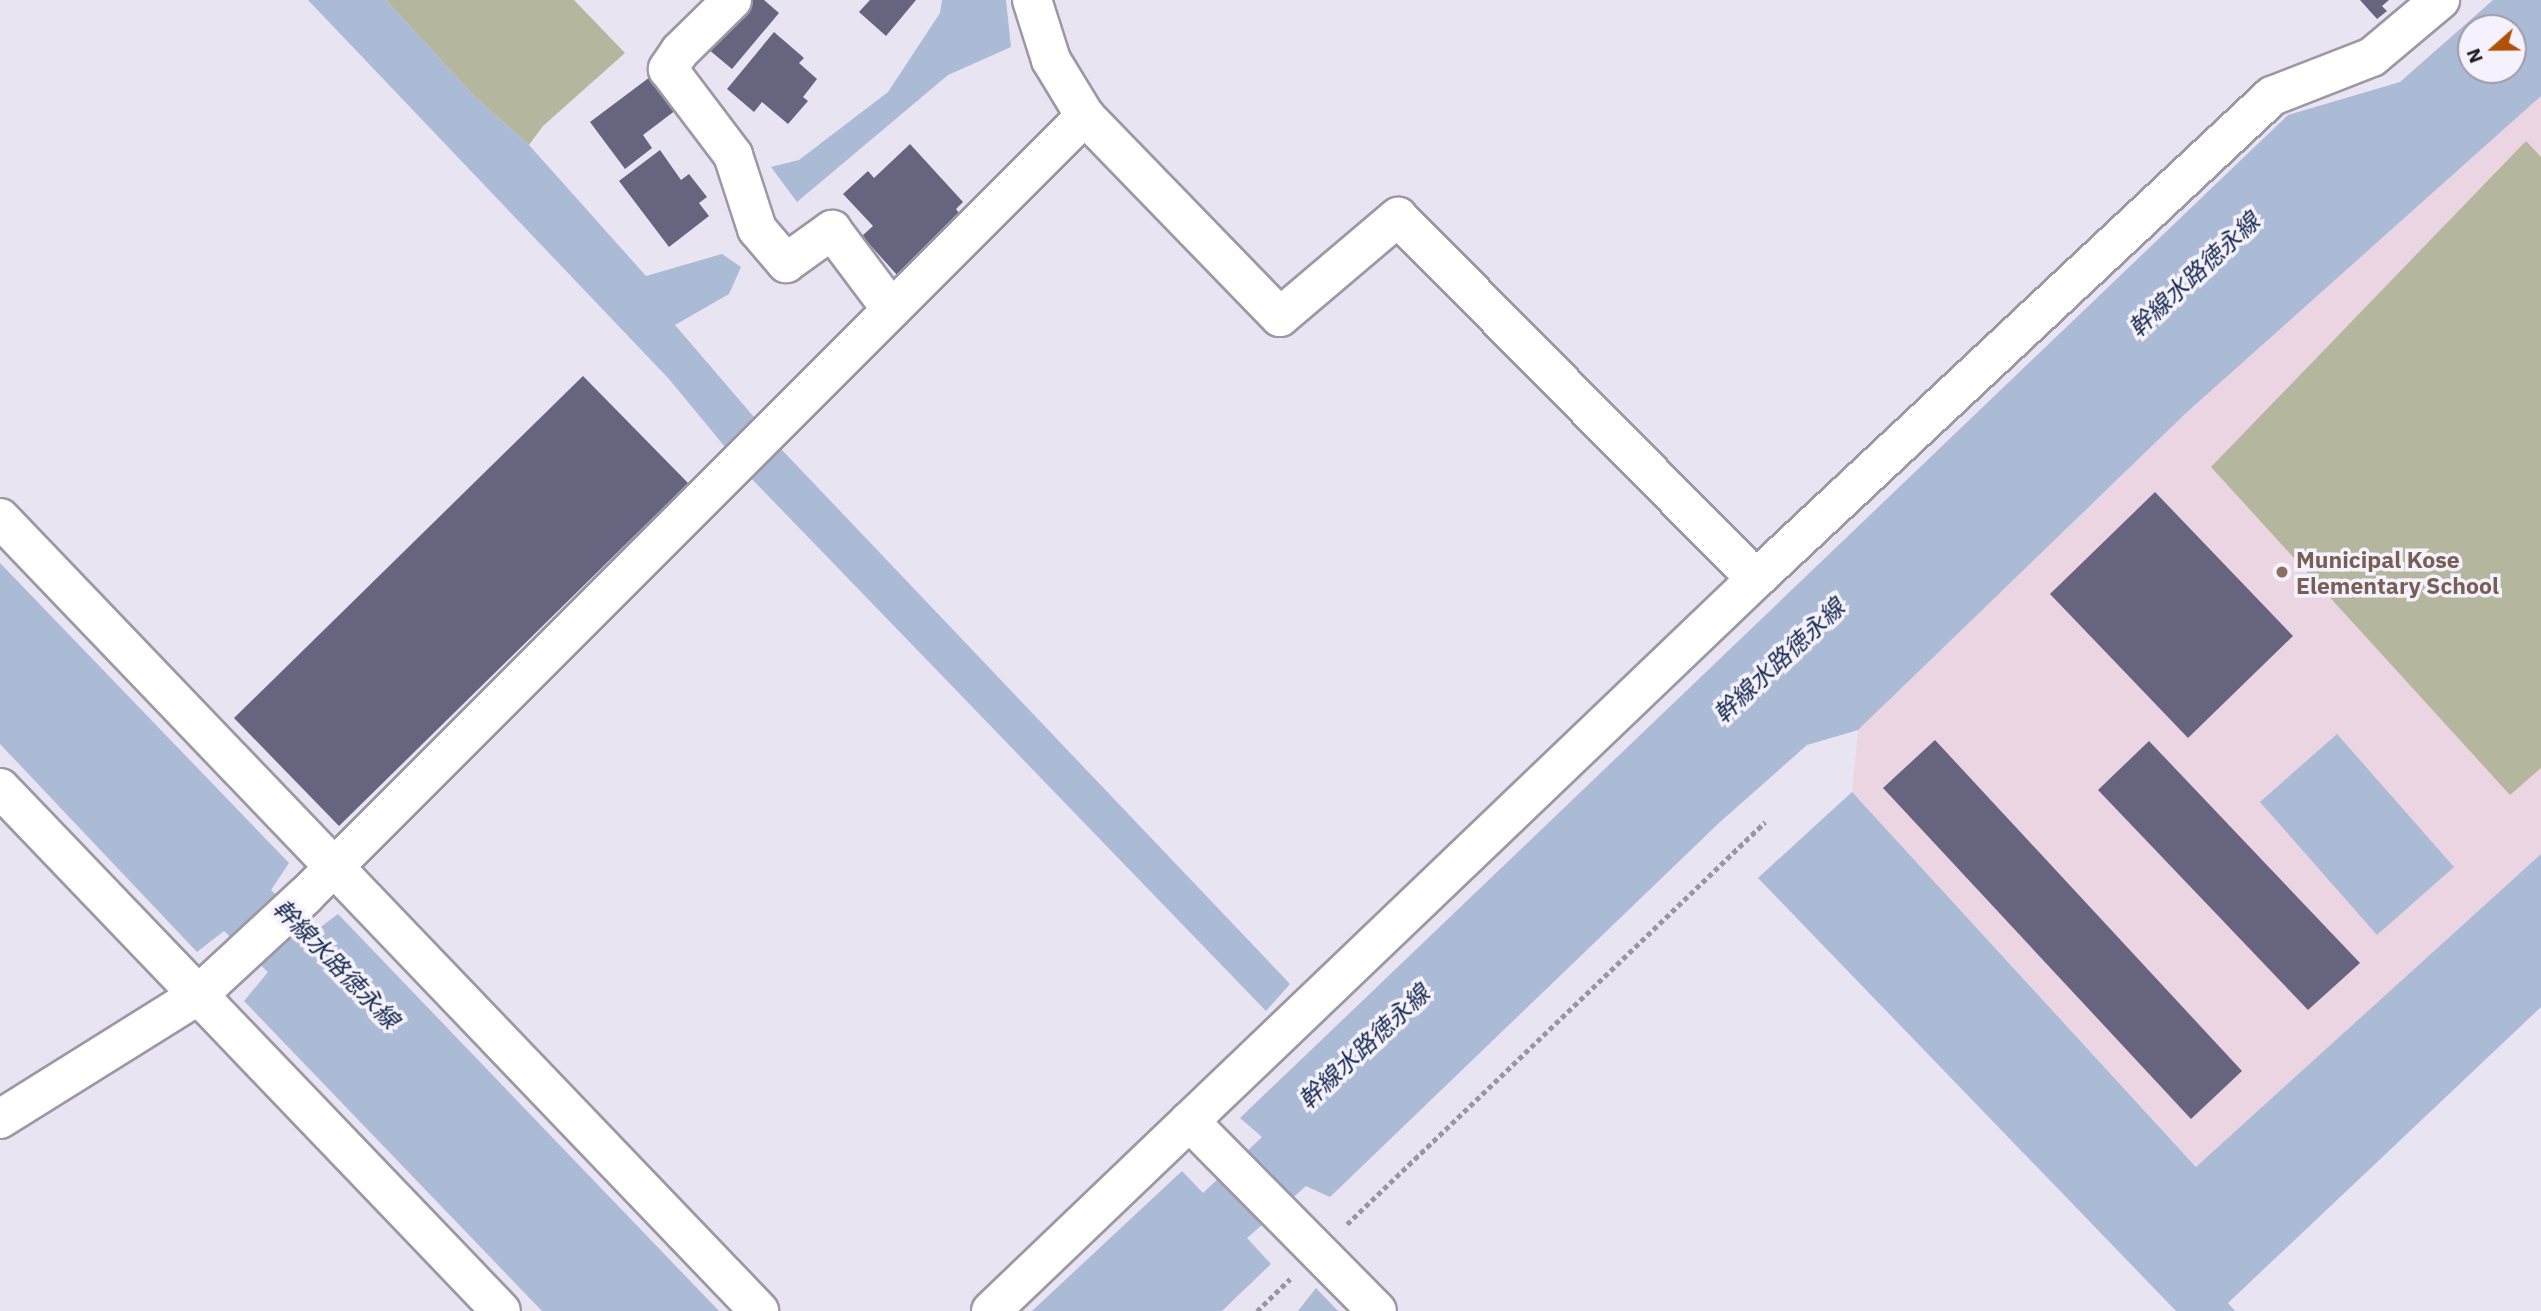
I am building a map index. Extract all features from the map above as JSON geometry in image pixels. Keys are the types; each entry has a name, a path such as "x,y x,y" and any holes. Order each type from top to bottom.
{"street":[{"path":"732,0 680,51 668,69 733,155 757,229 786,263 832,230 891,309"},
{"path":"1032,0 1051,60 1085,116 1280,317 1398,217 1756,579"},
{"path":"991,1311 1756,579 2272,96 2372,57 2440,0"},
{"path":"0,1119 207,986 306,895 331,867 1085,116"},
{"path":"0,519 758,1311"},
{"path":"0,788 207,986 501,1311"},
{"path":"1189,1121 1377,1311"}],"path":[{"path":"1319,1251 1765,822"}],"shaded area":[{"name":"Municipal Kose Elementary School","path":"2541,96 2541,854 2197,1167 1852,792 1858,730 2186,413"}],"green space":[{"path":"386,0 574,0 625,53 543,126 529,145 473,95"},
{"path":"2526,141 2541,157 2541,768 2510,795 2211,467"}],"water":[{"path":"308,0 386,0 473,95 529,145 646,276 722,254 741,267 729,294 675,325 783,451 1290,984 1266,1011 749,476 669,379"},
{"path":"942,0 1006,0 1011,47 948,75 797,202 771,167 799,160 888,92 940,13"},
{"name":"幹線水路徳永線","path":"2493,0 2541,0 2541,96 2186,413 1858,730 1807,745 1720,822 1330,1197 1306,1186 1247,1238 1271,1264 1222,1311 1032,1311 1182,1171 1203,1193 1262,1137 1240,1118 2288,115 2400,82 2457,32 2457,84 2527,84 2527,14 2477,14"},
{"name":"幹線水路徳永線","path":"0,563 289,863 271,890 314,932 338,914 719,1311 542,1311 244,1001 268,972 224,931 197,952 0,744"},
{"path":"2337,734 2454,867 2377,935 2260,802"},
{"path":"1852,792 2196,1167 2541,854 2541,1007 2228,1303 2235,1311 2176,1311 1758,878"},
{"path":"1316,1288 1338,1311 1298,1311"}],"building":[{"path":"750,0 764,0 779,13 732,69 708,49"},
{"path":"870,0 916,0 886,36 859,12"},
{"path":"2360,0 2389,0 2382,6 2387,11 2377,19"},
{"path":"774,32 804,58 799,63 817,79 803,97 808,101 788,124 762,102 754,112 727,89"},
{"path":"650,77 676,110 643,135 652,148 625,169 590,122"},
{"path":"910,144 963,202 956,209 962,217 898,276 862,236 873,226 843,194 868,171 874,178"},
{"path":"660,150 681,180 689,174 707,197 699,203 709,216 669,247 619,181"},
{"path":"583,376 688,483 339,826 234,718"},
{"path":"2155,492 2293,636 2188,738 2050,594"},
{"path":"1935,740 2242,1071 2191,1119 1883,788"},
{"path":"2149,741 2360,963 2308,1010 2098,790"}],"place":[{"name":"Municipal Kose Elementary School","path":"2282,572"}]}
